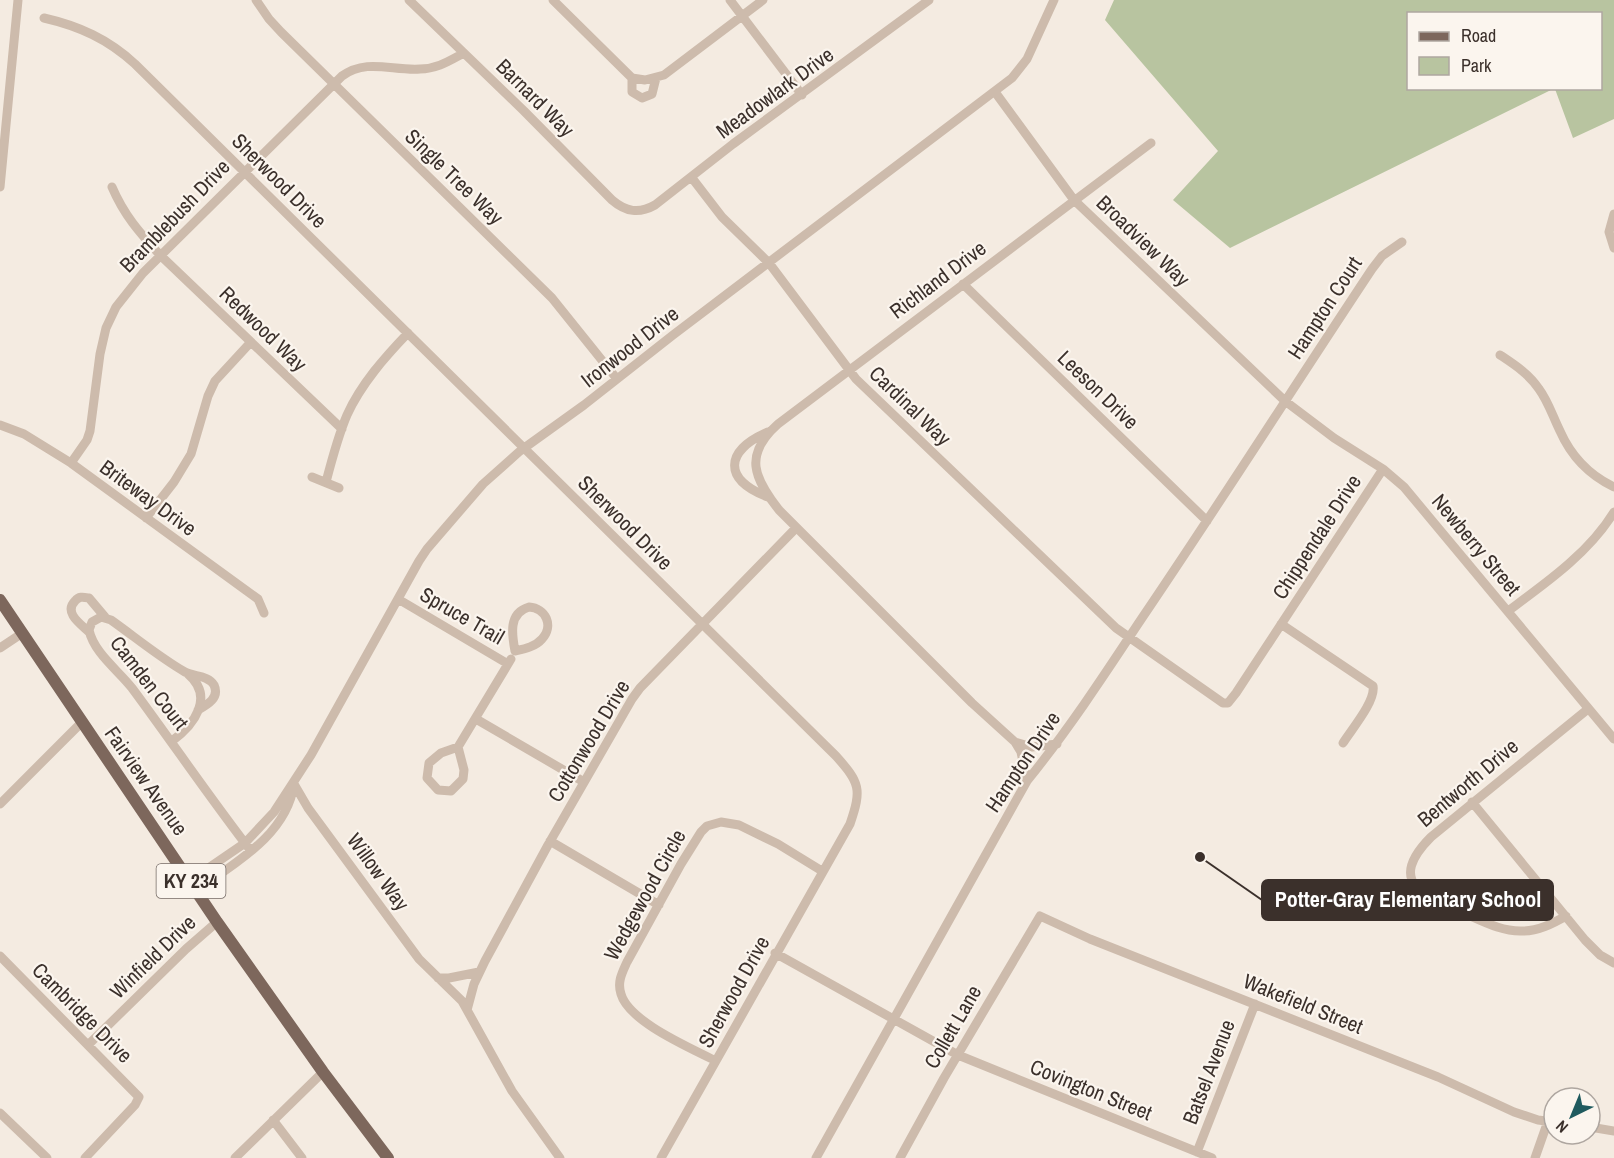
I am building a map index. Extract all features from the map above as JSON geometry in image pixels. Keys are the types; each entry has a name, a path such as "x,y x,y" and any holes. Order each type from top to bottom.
{"main road":[{"name":"Fairview Avenue","path":"0,600 217,922 323,1072 388,1158"}],"street":[{"path":"0,188 18,0"},
{"name":"Barnard Way","path":"409,0 612,200 626,209 640,211"},
{"path":"730,0 802,95"},
{"path":"558,2 632,78 645,80 664,75 762,0"},
{"name":"Meadowlark Drive","path":"640,211 655,205 692,178 734,144 929,0"},
{"name":"Ironwood Drive","path":"194,885 280,821 289,806 294,784 427,549 483,484 525,447 1012,78 1024,64 1054,0"},
{"name":"Single Tree Way","path":"257,3 275,25 552,298 617,379"},
{"name":"Sherwood Drive","path":"44,18 86,31 116,48 166,93 836,756 855,780 858,799 850,824 661,1158"},
{"name":"Bramblebush Drive","path":"70,463 87,440 90,431 100,354 111,317 129,288 160,255 333,83 346,73 363,66 376,65 428,69 464,53"},
{"path":"632,78 632,92 642,98 652,94 656,78"},
{"name":"Broadview Way","path":"995,92 1074,200 1285,401"},
{"name":"Richland Drive","path":"768,497 756,474 756,455 759,446 771,430 1150,142"},
{"name":"Cardinal Way","path":"692,178 722,217 769,263 848,370 1057,573 1129,638 1191,682 1227,704 1281,624"},
{"name":"Redwood Way","path":"112,187 120,206 133,226 160,255 342,429"},
{"path":"1614,214 1609,232 1614,248"},
{"name":"Hampton Court","path":"1285,401 1377,262 1402,242"},
{"name":"Leeson Drive","path":"963,284 1207,522"},
{"path":"326,482 351,406 382,362 408,333"},
{"path":"146,518 174,482 191,454 208,396 215,381 250,343"},
{"path":"1500,355 1525,372 1540,390 1564,440 1580,462 1599,479 1614,487"},
{"name":"Newberry Street","path":"1285,401 1334,438 1383,469 1404,487 1614,739"},
{"name":"Hampton Drive","path":"816,1158 1027,781 1057,744 1129,638 1285,401"},
{"name":"Briteway Drive","path":"0,425 24,434 70,463 258,599 264,613"},
{"path":"771,430 743,446 737,454 735,464 738,476 744,485 768,497 796,528 1015,742 1021,752 1027,781"},
{"name":"Chippendale Drive","path":"1281,624 1383,469"},
{"path":"312,477 339,488"},
{"path":"1508,611 1577,555 1597,535 1614,512"},
{"name":"Cottonwood Drive","path":"467,1011 480,972 550,841 625,710 640,688 796,528"},
{"path":"89,632 73,615 71,607 75,601 81,597 89,598 105,617"},
{"name":"Spruce Trail","path":"398,599 508,664"},
{"path":"458,747 464,770 463,779 451,791 438,790 427,778 429,763 438,754 458,747 514,651 512,633 516,616 524,608 538,609 547,618 544,636 537,643 514,651"},
{"name":"Camden Court","path":"198,710 213,700 215,694 214,687 208,679 186,673 105,617 93,620 89,626 89,632 110,664 125,679 172,741 248,847"},
{"path":"1281,624 1372,686 1374,690 1372,699 1343,743"},
{"path":"0,648 21,633"},
{"path":"172,741 183,732 202,700 197,682 186,673"},
{"name":"Bentworth Drive","path":"1566,916 1533,930 1507,930 1435,901 1415,888 1411,874 1419,850 1431,837 1588,709"},
{"path":"476,718 584,782"},
{"path":"0,804 81,723"},
{"path":"1015,742 1032,747 1057,744"},
{"name":"Willow Way","path":"294,784 308,808 419,959 462,1001 512,1091 560,1158"},
{"path":"1472,802 1592,948 1614,963"},
{"name":"Wedgewood Circle","path":"716,1061 636,1015 622,997 620,976 659,905 701,832 707,826 717,822 731,822 739,825 778,844 822,872"},
{"path":"550,841 659,905"},
{"name":"Wakefield Street","path":"1040,916 1090,939 1438,1077 1502,1107 1542,1120"},
{"name":"Collett Lane","path":"900,1158 1040,916"},
{"name":"Winfield Drive","path":"88,1045 186,949 217,922"},
{"name":"Covington Street","path":"776,953 958,1055 1212,1158"},
{"name":"Cambridge Drive","path":"0,956 138,1095 139,1100 135,1105 85,1158"},
{"path":"438,978 480,972"},
{"name":"Batsel Avenue","path":"1197,1152 1255,1004"},
{"path":"235,1158 323,1072"},
{"path":"0,1113 47,1158"},
{"path":"273,1120 302,1158"},
{"path":"1535,1158 1542,1142"}],"green space":[{"path":"1114,0 1614,0 1614,119 1573,138 1555,90 1602,90 1602,12 1407,12 1407,90 1551,90 1230,248 1173,200 1218,151 1105,20"}],"place":[{"name":"Potter-Gray Elementary School","path":"1200,857"}]}
